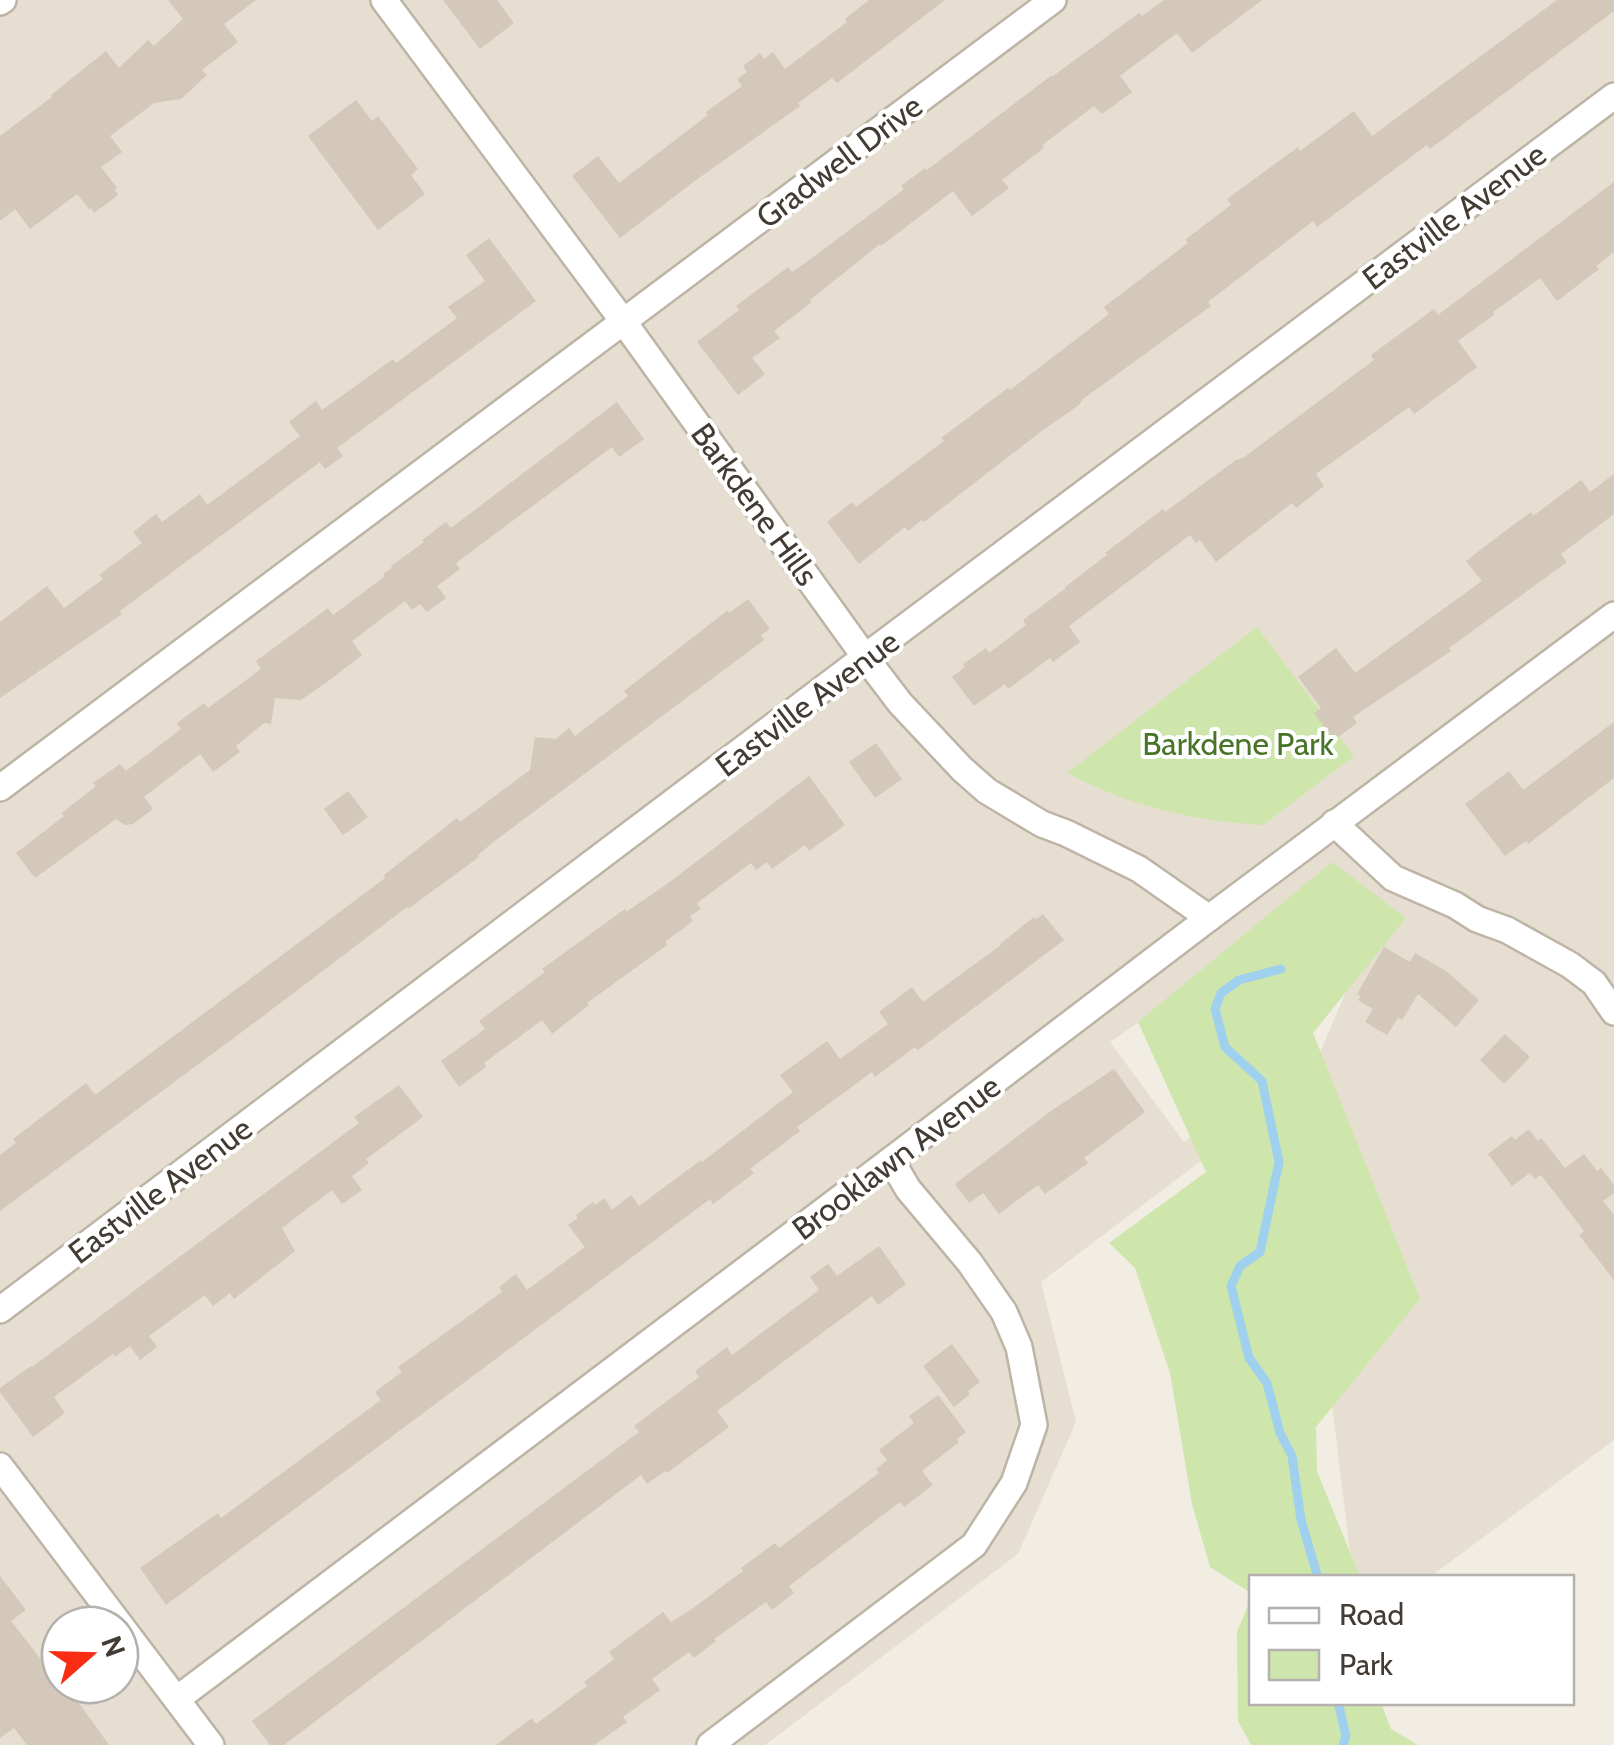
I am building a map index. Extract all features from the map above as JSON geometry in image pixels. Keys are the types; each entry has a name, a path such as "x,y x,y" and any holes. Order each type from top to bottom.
{"street":[{"name":"Barkdene Hills","path":"384,0 900,703 987,791 1042,824 1139,869 1208,918"},
{"name":"Gradwell Drive","path":"624,322 1053,0"},
{"name":"Eastville Avenue","path":"0,1310 1614,96"},
{"path":"0,788 624,322"},
{"name":"Brooklawn Avenue","path":"177,1698 1614,614"},
{"path":"1334,823 1394,878 1506,930 1570,965 1594,983 1614,1012"},
{"path":"710,1745 974,1544 1014,1483 1034,1425 1019,1346 1004,1312 970,1263 908,1190 892,1160"},
{"path":"0,1466 211,1745"}],"shaded area":[{"path":"0,0 1614,0 1614,1440 1433,1575 1353,1575 1296,1108 1352,978 1261,939 1110,1042 1184,1142 1214,1120 1218,1148 1041,1282 1076,1422 1018,1554 765,1745 0,1745"}],"green space":[{"name":"Barkdene Park","path":"1257,627 1354,756 1263,825 1162,810 1067,773"},
{"path":"1332,862 1406,918 1313,1033 1420,1299 1316,1427 1317,1471 1359,1575 1249,1575 1249,1592 1210,1567 1192,1504 1170,1373 1135,1268 1109,1243 1206,1172 1138,1022"},
{"path":"1249,1603 1249,1705 1382,1705 1391,1729 1418,1745 1251,1745 1238,1721 1237,1632"}],"building":[{"path":"168,0 256,0 224,24 238,42 202,70 207,75 181,99 154,103 110,136 122,152 101,167 118,195 94,213 77,194 30,229 15,209 0,221 0,136 106,51 119,68 148,40 154,46 183,19"},
{"path":"443,0 497,0 514,23 480,49"},
{"path":"869,0 945,0 837,83 832,78 798,103 800,106 620,238 572,176 598,156 619,183 742,86 737,79 747,72 743,66 760,53 764,59 773,52 785,69 847,22 845,19"},
{"path":"1164,0 1262,0 1192,53 1177,33 1120,76 1132,92 1102,114 1094,106 1042,145 1044,148 1002,180 1009,188 972,216 953,191 880,244 774,331 780,338 752,358 765,374 738,395 697,342 788,267 792,272 808,261 903,190 902,185 925,168 1139,13 1142,16"},
{"path":"1557,0 1614,0 1614,11 1430,149 1427,145 1317,227 1313,221 1208,302 1211,306 924,522 908,531 905,527 859,564 827,522 852,502 856,507 944,441 941,438 1109,314 1104,307 1188,243 1186,239 1231,205 1227,199 1298,147 1300,151 1354,111 1372,136"},
{"path":"356,100 372,121 378,116 418,169 411,175 425,194 378,230 308,136"},
{"path":"1614,182 1614,252 1596,266 1599,269 1557,301 1540,278 1458,341 1477,367 1414,414 1409,407 1316,474 1324,486 1296,508 1292,503 1216,562 1200,540 1196,543 1190,535 1069,626 1080,642 1053,662 1050,658 1008,689 1005,684 974,706 952,677 965,667 963,664 986,648 989,653 1026,625 1023,620 1163,509 1165,512 1243,458 1374,360 1371,355 1434,309 1438,315"},
{"path":"489,238 536,301 337,448 343,456 325,469 320,462 120,611 122,614 0,698 0,622 47,586 64,608 142,543 133,532 156,514 162,522 200,494 207,505 300,436 289,422 316,401 322,410 457,318 448,307 485,281 466,255"},
{"path":"617,402 644,439 619,457 612,447 456,563 460,569 437,586 446,598 427,612 420,604 412,610 405,601 352,641 362,655 331,679 301,700 275,698 271,724 264,723 236,746 240,752 213,772 200,754 144,797 153,809 133,824 125,825 116,819 35,878 16,853 64,816 62,813 96,786 93,783 120,764 126,771 181,729 177,723 204,703 208,708 261,669 256,661 328,608 333,615 384,577 391,566 446,522 451,528"},
{"path":"1614,474 1614,514 1561,554 1567,562 1449,648 1451,651 1353,717 1357,723 1334,740 1314,713 1321,708 1298,677 1336,648 1355,673 1482,581 1466,561 1501,534 1581,480 1590,492"},
{"path":"748,599 770,629 761,635 764,640 492,843 479,857 0,1211 0,1155 16,1143 13,1139 86,1083 95,1095 385,878 457,818 460,822 530,770 535,737 556,739 569,728 575,736 628,696 624,691 728,610 729,613"},
{"path":"1614,722 1614,778 1528,844 1526,841 1505,856 1465,804 1509,771 1523,790"},
{"path":"876,743 902,779 875,798 849,762"},
{"path":"809,776 845,825 809,851 805,845 772,869 767,862 756,870 751,863 697,903 701,909 690,916 693,921 665,942 667,945 587,1003 552,1034 542,1020 459,1087 441,1061 485,1029 479,1021 545,972 542,969 667,884"},
{"path":"348,791 368,817 343,835 324,809"},
{"path":"1043,914 1064,940 918,1050 915,1047 875,1077 872,1072 797,1127 800,1131 750,1169 754,1173 713,1204 710,1199 166,1605 140,1568 218,1513 221,1518 381,1400 375,1392 402,1372 398,1367 502,1292 499,1287 516,1274 527,1290 585,1247 568,1225 578,1218 576,1215 604,1198 612,1210 631,1195 639,1206 793,1092 780,1075 827,1041 840,1059 888,1024 879,1012 912,987 923,1002"},
{"path":"1384,947 1410,962 1415,953 1446,971 1479,1000 1456,1027 1418,994 1387,1035 1365,1022 1373,1009 1358,1000 1361,996 1357,994"},
{"path":"1505,1034 1530,1057 1504,1084 1480,1060"},
{"path":"1114,1069 1145,1112 1084,1158 1088,1163 1045,1194 1038,1185 999,1214 983,1193 969,1203 955,1184"},
{"path":"399,1085 423,1117 366,1159 369,1163 352,1176 362,1190 342,1204 332,1190 282,1228 295,1251 234,1299 230,1293 213,1306 205,1295 149,1336 157,1347 140,1360 130,1346 54,1397 65,1413 33,1437 0,1388 359,1123 354,1117"},
{"path":"1529,1129 1565,1168 1584,1154 1614,1185 1614,1193 1603,1201 1614,1215 1614,1280 1579,1235 1584,1231 1541,1175 1535,1179 1530,1173 1512,1186 1488,1154"},
{"path":"879,1246 906,1284 878,1305 872,1296 717,1411 729,1427 667,1473 647,1484 641,1475 284,1745 270,1745 252,1721 639,1432 634,1426 699,1377 695,1371 727,1347 732,1355 819,1290 810,1277 828,1264 837,1276"},
{"path":"952,1344 980,1382 954,1407 923,1366"},
{"path":"938,1395 966,1432 922,1471 933,1485 904,1507 900,1502 789,1586 794,1593 772,1610 766,1602 694,1658 689,1652 652,1679 660,1690 623,1717 627,1722 594,1745 496,1745 532,1718 536,1724 587,1686 584,1682 614,1659 609,1652 663,1612 671,1622 692,1609 775,1543 779,1548 879,1473 876,1469 887,1460 879,1450 914,1423 909,1416"},
{"path":"0,1576 26,1610 11,1621 40,1658 40,1705 80,1705 109,1745 27,1745 14,1728 0,1738"}],"waterway":[{"path":"1281,969 1239,980 1221,993 1215,1009 1225,1047 1262,1081 1279,1162 1260,1252 1240,1266 1231,1286 1249,1358 1267,1383 1280,1433 1292,1456 1301,1520 1317,1575"},
{"path":"1339,1705 1346,1736 1343,1745"}]}
